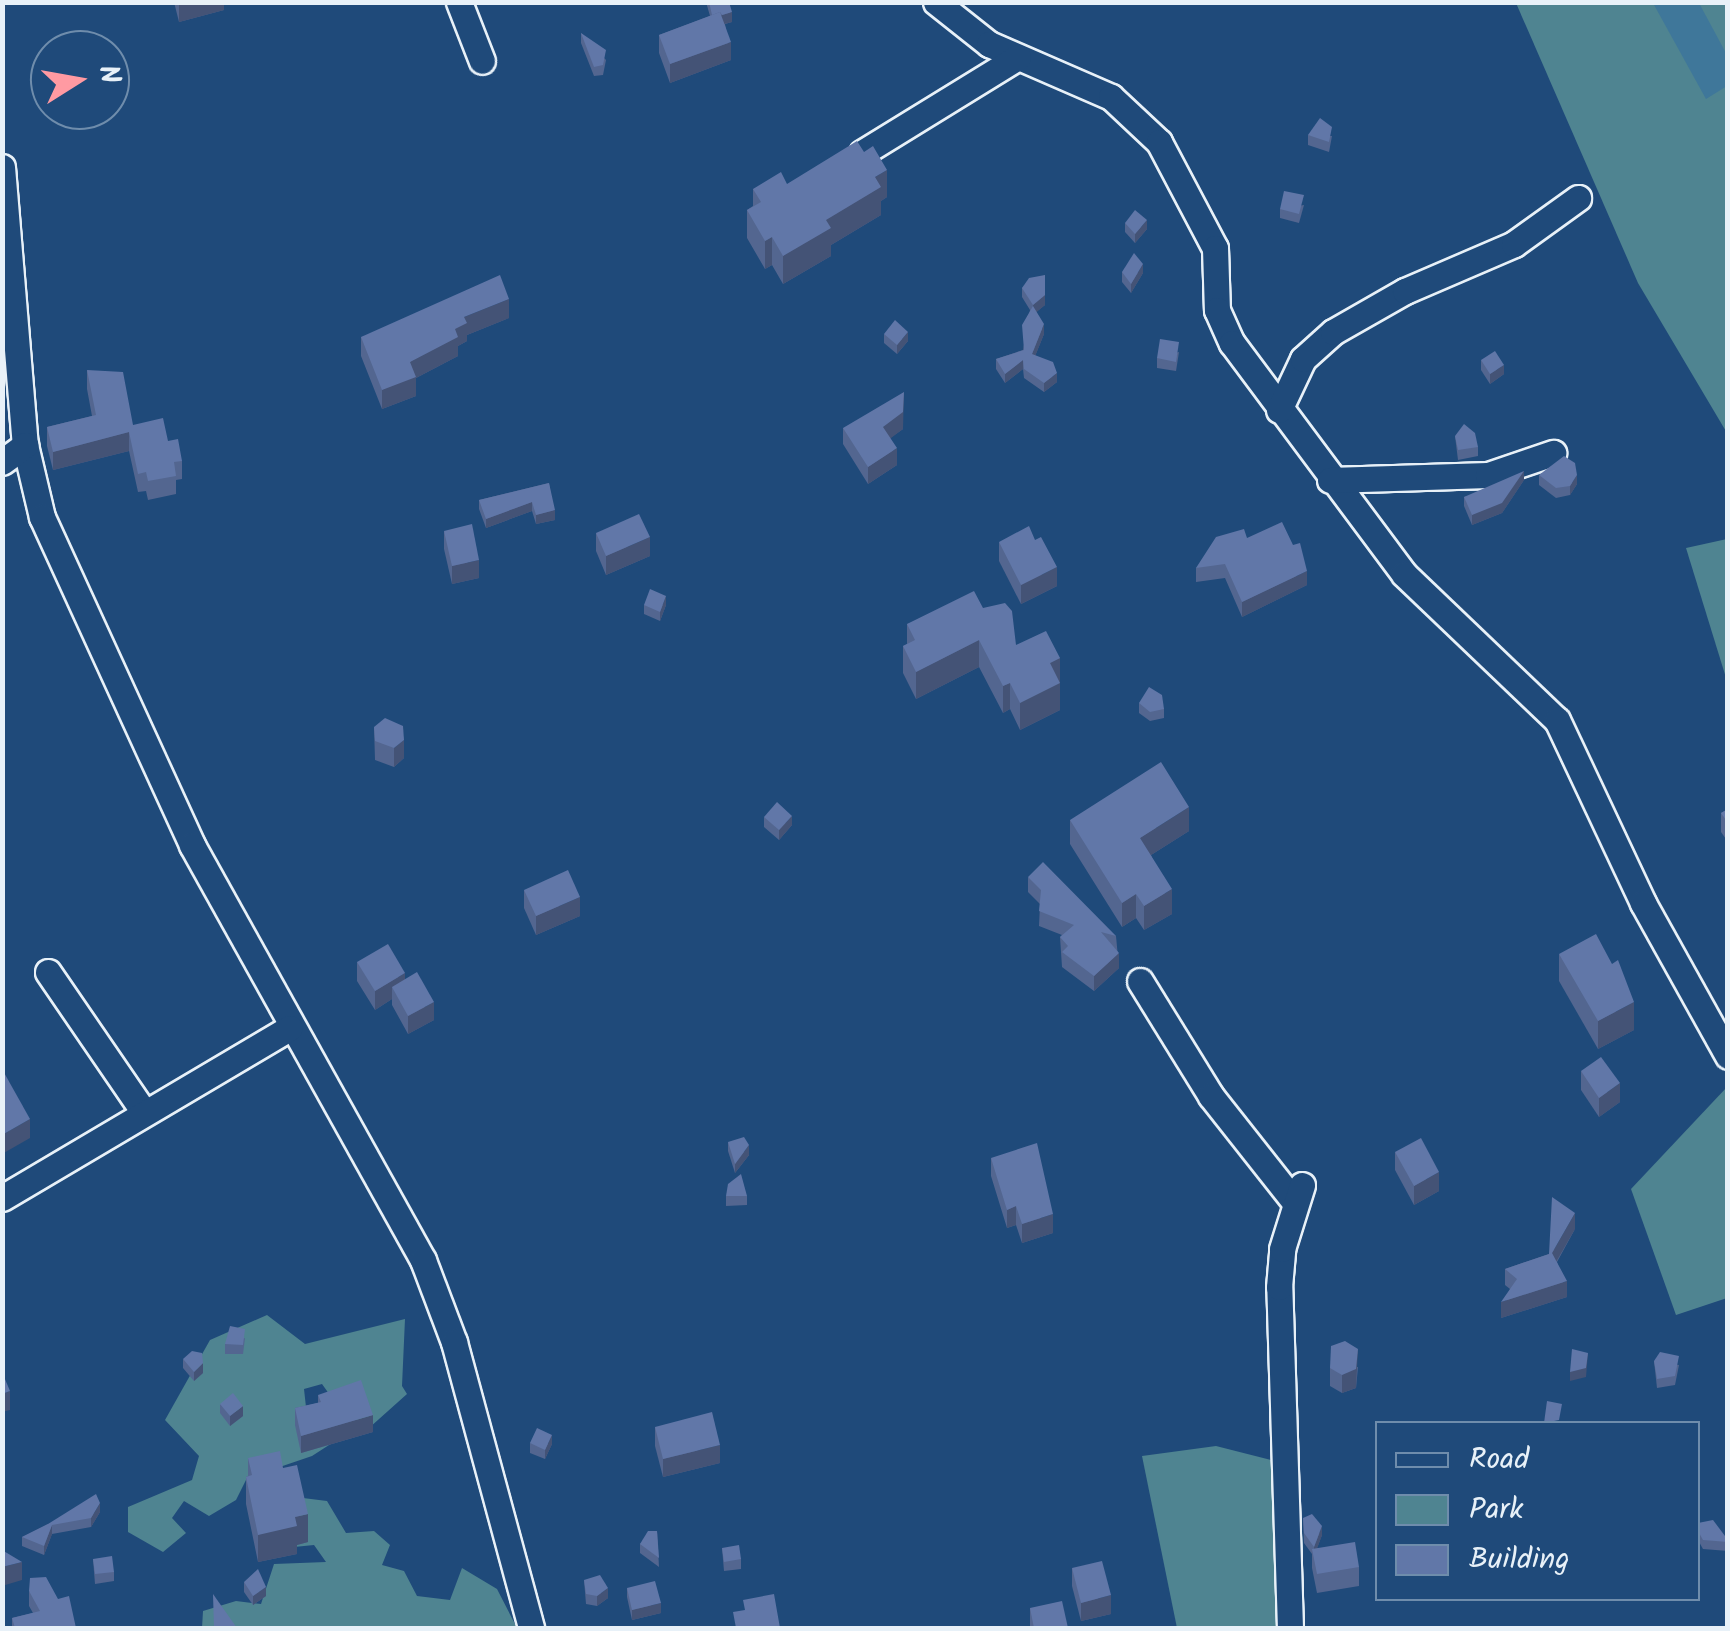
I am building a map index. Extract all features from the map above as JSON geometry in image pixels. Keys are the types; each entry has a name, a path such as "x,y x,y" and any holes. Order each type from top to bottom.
{"street":[{"path":"458,2 482,61"},
{"path":"936,2 989,44 1111,97 1159,142 1215,248 1221,323 1330,480 1440,614 1558,720 1643,904 1728,1056"},
{"path":"862,152 1018,57"},
{"path":"2,167 25,445 56,554 192,845 290,1028 408,1230 443,1308 531,1628"},
{"path":"1279,410 1303,359 1347,322 1514,244 1578,198"},
{"path":"1254,369 1303,359"},
{"path":"2,462 25,445"},
{"path":"1330,480 1488,474 1553,453"},
{"path":"48,972 143,1111"},
{"path":"1140,981 1211,1096 1297,1192 1282,1249 1278,1347 1290,1628"},
{"path":"2,1198 143,1111 290,1028"}],"green space":[{"path":"1516,3 1727,3 1727,433 1638,283"},
{"path":"1728,539 1727,681 1686,548"},
{"path":"1727,1087 1727,1298 1676,1315 1631,1189"},
{"path":"267,1315 305,1344 405,1319 402,1386 407,1394 369,1428 347,1419 322,1384 304,1389 309,1434 343,1436 312,1456 247,1478 236,1500 209,1516 184,1501 172,1518 186,1533 163,1552 128,1532 128,1507 192,1480 199,1456 165,1420 210,1340"},
{"path":"1216,1446 1275,1461 1280,1628 1177,1628 1142,1456"},
{"path":"303,1498 327,1501 346,1533 374,1531 390,1545 382,1565 404,1571 417,1596 450,1600 462,1568 497,1589 517,1628 202,1628 203,1611 236,1601 261,1604 274,1564 326,1562 314,1545 284,1548"}],"water":[{"path":"1653,3 1699,3 1727,55 1727,86 1706,99"}],"building":[{"path":"709,2 729,2 732,12 712,15"},
{"path":"720,12 731,42 670,64 659,35"},
{"path":"581,33 606,50 603,65 594,67"},
{"path":"1320,118 1332,127 1329,142 1308,135"},
{"path":"857,141 864,152 873,146 887,170 875,177 881,187 826,220 831,228 783,256 772,237 765,241 747,210 761,202 753,189 781,172 787,184"},
{"path":"1284,191 1304,195 1299,214 1280,209"},
{"path":"1135,210 1147,220 1135,234 1125,223"},
{"path":"1134,253 1143,264 1131,284 1122,272"},
{"path":"500,275 509,299 464,317 467,323 455,329 458,337 410,362 416,377 382,390 361,337"},
{"path":"1045,275 1045,295 1033,305 1022,288 1029,278"},
{"path":"1033,306 1044,324 1032,354 1053,362 1057,373 1044,383 1024,369 1023,360 1005,374 996,359 1024,350 1022,325"},
{"path":"895,320 908,332 897,345 884,334"},
{"path":"1160,339 1179,342 1176,362 1157,358"},
{"path":"1495,351 1504,365 1490,374 1481,360"},
{"path":"87,370 123,372 133,425 163,418 168,441 178,439 182,461 174,462 176,476 148,481 146,472 138,474 129,432 53,452 47,427 96,415"},
{"path":"904,392 903,412 883,427 897,448 868,467 843,428"},
{"path":"1464,424 1475,433 1478,447 1458,450 1455,436"},
{"path":"1564,456 1575,463 1577,475 1570,486 1556,488 1539,475"},
{"path":"1524,471 1502,503 1472,515 1464,497"},
{"path":"549,483 555,510 536,515 532,502 486,519 479,500"},
{"path":"639,514 650,537 606,556 596,533"},
{"path":"1282,522 1293,545 1300,543 1307,571 1242,602 1225,564 1196,568 1216,537 1244,529 1247,538"},
{"path":"472,524 479,560 452,566 444,531"},
{"path":"1029,526 1035,540 1041,537 1057,567 1021,585 999,542"},
{"path":"650,589 666,596 660,612 644,605"},
{"path":"974,591 983,608 1005,603 1012,611 1016,645 1046,631 1060,658 1050,663 1060,683 1020,703 1010,683 1003,686 979,640 916,672 903,646 915,640 907,624"},
{"path":"1149,687 1162,695 1164,709 1150,712 1139,703"},
{"path":"385,718 403,726 404,740 394,748 375,741 374,727"},
{"path":"1161,762 1189,807 1140,838 1172,889 1144,906 1136,894 1122,903 1070,820"},
{"path":"777,802 792,816 779,830 764,817"},
{"path":"1043,862 1116,936 1101,932 1119,953 1094,976 1062,952 1068,946 1060,937 1074,925 1039,911 1041,890 1028,877"},
{"path":"568,870 580,897 536,916 524,890"},
{"path":"1596,934 1612,964 1618,960 1634,1002 1598,1021 1559,954"},
{"path":"388,944 405,973 375,991 357,962"},
{"path":"417,972 434,1002 408,1016 392,987"},
{"path":"1601,1057 1620,1083 1599,1098 1581,1071"},
{"path":"2,1069 30,1119 2,1135"},
{"path":"744,1137 749,1145 735,1164 728,1142"},
{"path":"1421,1138 1439,1172 1414,1186 1395,1152"},
{"path":"1037,1143 1053,1214 1022,1224 1016,1206 1007,1210 991,1158"},
{"path":"741,1174 747,1196 726,1196 728,1184"},
{"path":"1552,1197 1575,1213 1552,1253 1567,1281 1501,1302 1517,1279 1505,1269 1549,1254"},
{"path":"230,1326 245,1329 243,1345 225,1344"},
{"path":"1345,1341 1358,1349 1356,1369 1342,1375 1330,1368 1331,1346"},
{"path":"1572,1349 1588,1353 1586,1368 1570,1372"},
{"path":"192,1351 202,1353 203,1363 194,1372 183,1359"},
{"path":"1660,1352 1679,1356 1675,1376 1657,1379 1654,1361"},
{"path":"2,1372 10,1391 2,1394"},
{"path":"361,1380 373,1415 301,1436 295,1408 321,1402 318,1395"},
{"path":"233,1393 243,1406 230,1416 220,1404"},
{"path":"1547,1401 1562,1404 1559,1420 1544,1421"},
{"path":"712,1412 720,1445 663,1459 655,1427"},
{"path":"537,1428 552,1435 545,1450 530,1443"},
{"path":"280,1451 283,1468 297,1465 308,1514 295,1517 297,1526 258,1535 246,1477 252,1475 248,1458"},
{"path":"96,1494 100,1503 91,1518 52,1525 44,1546 22,1537 48,1524"},
{"path":"1312,1514 1322,1526 1314,1547 1304,1533 1303,1518"},
{"path":"1713,1520 1728,1542 1703,1540 1700,1523"},
{"path":"648,1531 657,1531 659,1558 640,1544"},
{"path":"1355,1542 1359,1567 1317,1574 1312,1549"},
{"path":"739,1545 741,1559 724,1562 722,1548"},
{"path":"2,1550 22,1562 2,1567"},
{"path":"112,1556 114,1572 95,1574 93,1559"},
{"path":"1102,1561 1111,1595 1081,1603 1072,1568"},
{"path":"258,1569 266,1587 253,1596 244,1582"},
{"path":"600,1575 608,1588 597,1596 586,1594 584,1580"},
{"path":"46,1577 58,1599 69,1596 76,1628 15,1628 12,1618 40,1611 29,1591 30,1578"},
{"path":"655,1581 661,1603 632,1610 627,1588"},
{"path":"213,1594 237,1628 214,1628"},
{"path":"774,1594 780,1628 736,1628 733,1612 745,1610 743,1600"},
{"path":"1062,1601 1068,1628 1034,1628 1030,1608"}]}
